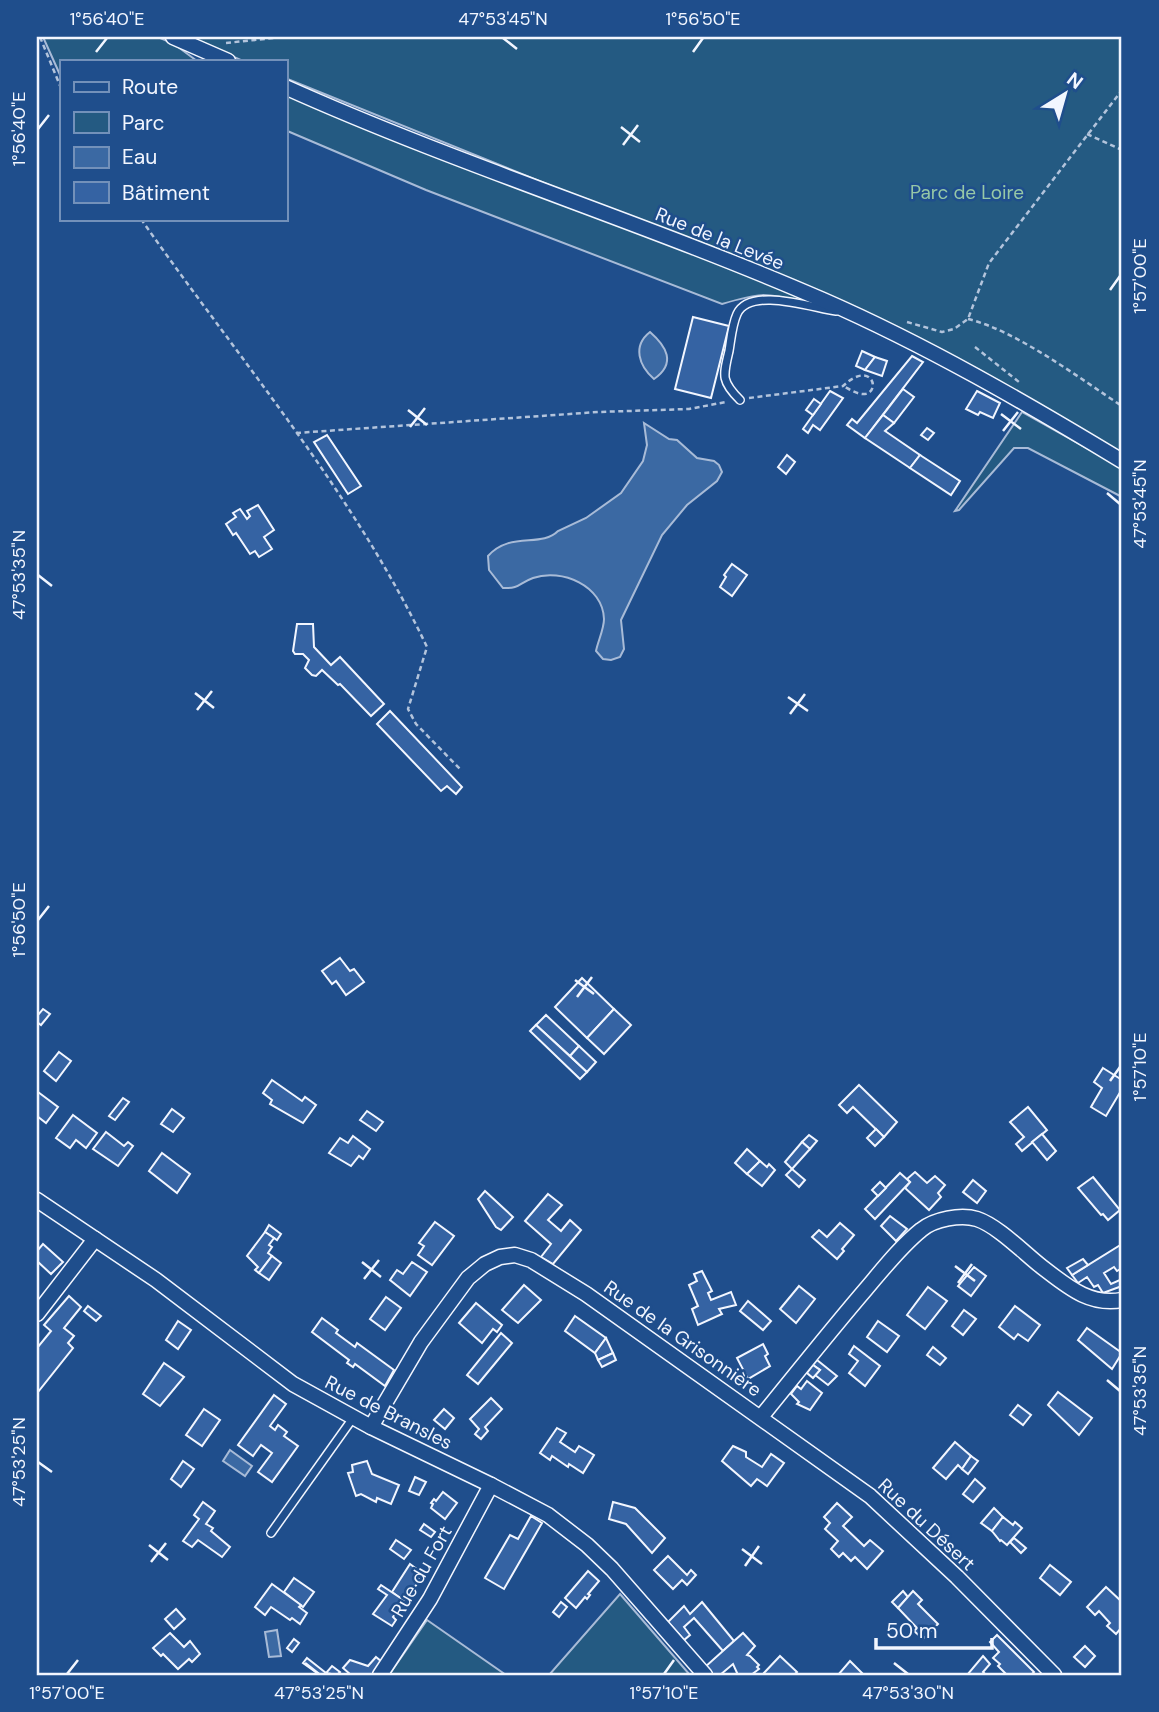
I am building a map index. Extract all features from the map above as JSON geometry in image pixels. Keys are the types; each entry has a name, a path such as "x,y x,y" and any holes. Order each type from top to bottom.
{"street":[{"path":"173,37 226,60"},
{"name":"Rue de la Levée","path":"287,88 412,140 690,246 847,312 954,365 1122,461"},
{"name":"Rue de Bransles","path":"37,1200 156,1280 293,1384 370,1427 548,1515 587,1545 612,1569 705,1675"},
{"name":"Rue de la Grisonnière","path":"370,1427 421,1342 468,1278 485,1264 500,1257 515,1255 531,1260 586,1294 761,1417 881,1271 923,1228 942,1220 960,1217 977,1219 997,1231 1071,1290 1090,1299 1109,1302 1122,1300"},
{"path":"37,1314 94,1239"},
{"name":"Rue du Désert","path":"761,1417 870,1496 957,1577 1054,1675"},
{"name":"Rue du Fort","path":"380,1675 430,1599 491,1485"}],"lane":[{"path":"740,400 729,389 723,376 738,312 749,302 781,299 815,308 847,312"},
{"path":"271,1533 353,1417"}],"path":[{"path":"40,37 60,86"},
{"path":"224,43 284,37"},
{"path":"900,319 942,332 954,329 968,319 989,264 1122,90"},
{"path":"1087,134 1122,150"},
{"path":"142,220 331,481 401,592 427,647 408,709 416,724 460,769"},
{"path":"968,319 985,323 1017,340 1122,406"},
{"path":"296,433 598,412 690,409 843,386 863,394 868,394 873,389 869,377 863,375 852,377 843,386"}],"green space":[{"path":"43,37 158,37 174,44 196,60 60,60 60,75"},
{"name":"Parc de Loire","path":"188,37 1122,37 1122,453 851,307 287,79 287,60 241,60"},
{"path":"287,94 670,242 805,299 802,302 762,295 722,304 426,190 287,131"},
{"path":"1022,412 1122,468 1122,497 1028,448 1014,448 959,510 955,511"},
{"path":"620,1594 690,1675 549,1675"},
{"path":"427,1620 506,1675 389,1675"}],"water":[{"path":"650,332 661,343 667,355 665,367 654,379 641,362 639,350"},
{"path":"644,423 669,439 677,440 697,458 714,461 722,472 717,481 687,505 662,535 621,620 624,649 620,657 603,659 596,651 604,623 602,607 589,589 579,582 556,576 533,578 516,587 503,588 489,570 488,556 506,544 551,536 586,518 621,493 643,461 647,445"},
{"path":"230,1450 252,1466 245,1476 223,1461"},
{"path":"277,1630 281,1656 269,1657 265,1632"}],"building":[{"path":"693,317 729,326 711,398 675,389"},
{"path":"862,351 875,357 865,370 856,366"},
{"path":"912,356 923,362 865,438 847,425 852,419 857,423"},
{"path":"875,357 887,361 882,376 865,370"},
{"path":"903,389 914,397 894,423 883,415"},
{"path":"830,391 843,398 820,430 813,425 808,433 803,429"},
{"path":"977,391 1000,403 993,418 966,409"},
{"path":"814,399 821,404 813,415 806,410"},
{"path":"883,415 894,423 885,431 920,455 910,468 865,438"},
{"path":"927,428 934,433 928,440 921,435"},
{"path":"327,435 361,486 348,494 314,442"},
{"path":"787,455 795,462 786,474 778,467"},
{"path":"920,455 960,481 951,495 910,468"},
{"path":"258,505 274,530 264,537 272,549 259,557 255,551 250,554 236,533 233,535 226,524 236,517 233,513 240,509 247,519 250,516 247,511"},
{"path":"732,564 747,575 732,596 720,587"},
{"path":"297,624 313,624 314,647 331,665 340,657 384,704 371,716 340,684 322,670 316,676 312,675 305,668 309,660 303,654 295,654 293,651"},
{"path":"390,711 462,787 456,794 447,786 441,791 377,724"},
{"path":"340,958 350,971 354,969 364,982 346,995 336,981 332,984 322,971"},
{"path":"582,978 614,1009 587,1038 555,1007"},
{"path":"43,1009 50,1014 41,1025 37,1022 37,1016"},
{"path":"614,1009 631,1025 604,1054 587,1038"},
{"path":"546,1015 579,1046 570,1056 536,1025"},
{"path":"536,1025 587,1072 580,1079 530,1031"},
{"path":"579,1046 596,1062 587,1072 570,1056"},
{"path":"59,1052 71,1061 56,1081 44,1071"},
{"path":"1103,1068 1122,1080 1122,1089 1106,1116 1091,1107 1102,1088 1094,1082"},
{"path":"272,1080 302,1101 305,1097 316,1105 303,1123 270,1104 272,1100 263,1093"},
{"path":"859,1085 897,1122 884,1137 853,1107 847,1113 839,1105"},
{"path":"38,1092 58,1107 46,1123 37,1116"},
{"path":"123,1098 129,1102 115,1120 109,1116"},
{"path":"1028,1107 1047,1130 1022,1151 1016,1144 1024,1137 1010,1122"},
{"path":"172,1109 184,1118 173,1132 161,1124"},
{"path":"367,1111 383,1122 376,1131 360,1120"},
{"path":"73,1115 97,1133 86,1148 76,1140 70,1148 56,1138"},
{"path":"876,1129 884,1137 875,1146 867,1138"},
{"path":"106,1132 124,1146 128,1142 133,1146 118,1166 93,1149"},
{"path":"1042,1134 1056,1151 1047,1160 1032,1142"},
{"path":"809,1135 817,1141 810,1149 802,1142"},
{"path":"353,1136 370,1149 363,1159 359,1156 351,1166 329,1153 340,1138 348,1143"},
{"path":"802,1142 810,1149 792,1169 785,1162"},
{"path":"747,1149 760,1161 747,1174 735,1163"},
{"path":"162,1153 190,1174 177,1193 149,1171"},
{"path":"760,1161 775,1170 762,1186 747,1174"},
{"path":"792,1169 805,1180 799,1187 786,1175"},
{"path":"915,1172 927,1183 935,1176 945,1185 938,1193 941,1197 929,1210 905,1188 910,1182 907,1179"},
{"path":"900,1173 910,1182 875,1219 865,1209"},
{"path":"1093,1177 1120,1210 1108,1220 1078,1188"},
{"path":"973,1180 986,1191 977,1203 963,1192"},
{"path":"880,1182 886,1188 878,1196 872,1190"},
{"path":"485,1191 513,1217 501,1230 496,1227 478,1199"},
{"path":"548,1194 562,1205 548,1220 561,1231 570,1220 581,1230 553,1264 541,1257 551,1244 525,1221"},
{"path":"890,1216 907,1229 896,1241 881,1226"},
{"path":"435,1222 454,1236 432,1265 418,1255 424,1246 419,1243"},
{"path":"840,1223 854,1235 837,1259 812,1237 819,1230 827,1237"},
{"path":"269,1225 281,1234 277,1240 265,1232"},
{"path":"265,1232 274,1238 268,1253 272,1256 259,1273 255,1270 258,1267 247,1256"},
{"path":"43,1244 63,1262 51,1274 37,1261 37,1251"},
{"path":"1122,1244 1122,1268 1117,1271 1114,1267 1104,1273 1111,1284 1122,1279 1122,1286 1103,1293 1098,1285 1094,1287 1087,1277 1078,1283 1072,1275"},
{"path":"272,1256 281,1263 269,1280 259,1273"},
{"path":"1083,1259 1088,1265 1072,1275 1067,1268"},
{"path":"412,1262 427,1272 410,1296 390,1280 397,1270 403,1274"},
{"path":"974,1267 986,1276 971,1296 958,1286"},
{"path":"702,1271 712,1291 708,1293 711,1300 731,1292 736,1305 719,1309 722,1314 698,1325 692,1309 698,1306 689,1285 697,1281 694,1274"},
{"path":"524,1285 541,1300 518,1323 502,1310"},
{"path":"799,1286 815,1299 796,1323 780,1309"},
{"path":"928,1287 947,1301 925,1329 907,1315"},
{"path":"69,1296 81,1307 64,1328 74,1336 68,1343 73,1348 38,1392 37,1348 51,1331 44,1325"},
{"path":"386,1297 401,1308 385,1330 370,1319"},
{"path":"748,1301 771,1321 763,1330 740,1311"},
{"path":"476,1303 502,1325 497,1332 493,1329 482,1343 459,1323"},
{"path":"88,1306 101,1316 96,1321 84,1311"},
{"path":"1015,1306 1040,1325 1028,1341 1018,1334 1014,1339 999,1327"},
{"path":"964,1310 976,1319 963,1335 952,1326"},
{"path":"575,1316 606,1338 595,1353 565,1331"},
{"path":"322,1318 355,1347 357,1343 394,1370 385,1386 355,1364 353,1367 347,1363 349,1360 312,1332"},
{"path":"178,1321 191,1330 178,1349 166,1340"},
{"path":"878,1321 899,1336 887,1352 867,1337"},
{"path":"1087,1328 1122,1353 1112,1369 1078,1340"},
{"path":"501,1333 512,1343 478,1384 467,1375"},
{"path":"606,1338 613,1353 598,1360 595,1353"},
{"path":"763,1344 770,1366 748,1379 737,1358"},
{"path":"854,1346 880,1366 865,1386 849,1373 858,1361 849,1354"},
{"path":"933,1347 946,1358 940,1365 927,1355"},
{"path":"613,1353 616,1360 602,1367 598,1360"},
{"path":"817,1360 837,1376 828,1385 815,1375 820,1370 813,1365"},
{"path":"164,1363 184,1377 160,1406 143,1394"},
{"path":"813,1365 820,1370 813,1378 807,1373"},
{"path":"807,1381 822,1393 810,1410 797,1404 799,1402 791,1394 797,1386 801,1389"},
{"path":"1058,1392 1092,1418 1079,1435 1048,1405"},
{"path":"274,1395 286,1404 270,1426 275,1430 278,1425 287,1432 284,1436 298,1446 272,1482 258,1472 272,1453 261,1445 253,1456 238,1445"},
{"path":"491,1398 502,1409 485,1427 488,1431 481,1439 475,1434 479,1429 470,1419"},
{"path":"1018,1405 1031,1415 1023,1425 1010,1415"},
{"path":"204,1409 220,1420 202,1446 186,1435"},
{"path":"444,1409 454,1418 445,1429 434,1420"},
{"path":"557,1428 566,1433 560,1442 575,1452 579,1446 594,1455 583,1473 552,1456 550,1460 540,1453"},
{"path":"955,1442 971,1456 962,1469 958,1465 946,1479 933,1468"},
{"path":"733,1446 746,1452 746,1457 762,1467 771,1454 784,1463 767,1486 757,1479 751,1486 722,1461"},
{"path":"971,1456 978,1461 968,1474 962,1469"},
{"path":"183,1461 194,1469 181,1487 171,1479"},
{"path":"367,1461 372,1474 399,1485 391,1504 377,1498 376,1502 361,1494 356,1496 348,1473 353,1472 352,1465"},
{"path":"415,1477 426,1482 419,1495 409,1491"},
{"path":"975,1479 985,1488 973,1502 963,1494"},
{"path":"443,1492 457,1503 445,1519 431,1508 434,1499 436,1501"},
{"path":"203,1502 215,1511 206,1524 230,1547 222,1557 198,1540 192,1547 183,1541 199,1519 194,1515"},
{"path":"613,1502 635,1508 665,1538 652,1553 626,1524 609,1519"},
{"path":"837,1503 852,1517 843,1526 864,1546 870,1540 883,1551 867,1569 855,1557 851,1561 843,1553 839,1557 831,1549 838,1541 825,1529 830,1523 824,1517"},
{"path":"994,1508 1003,1517 992,1531 981,1523"},
{"path":"531,1516 542,1523 504,1589 485,1578 510,1535 518,1539"},
{"path":"1003,1517 1022,1528 1007,1545 992,1531"},
{"path":"424,1524 435,1532 431,1537 420,1530"},
{"path":"1014,1538 1026,1548 1021,1553 1010,1542"},
{"path":"396,1540 411,1550 404,1559 390,1549"},
{"path":"668,1556 687,1575 691,1570 696,1575 687,1585 682,1580 673,1589 654,1570"},
{"path":"410,1564 418,1570 414,1576 420,1580 404,1601 392,1592"},
{"path":"1050,1565 1071,1582 1060,1595 1040,1578"},
{"path":"588,1571 599,1581 587,1599 585,1597 576,1608 565,1598"},
{"path":"294,1578 314,1592 303,1607 284,1592"},
{"path":"272,1584 301,1605 299,1607 307,1613 300,1624 271,1607 265,1615 255,1607"},
{"path":"381,1585 402,1599 393,1617 396,1620 392,1626 373,1614 387,1595 378,1589"},
{"path":"1106,1587 1122,1602 1122,1627 1116,1634 1107,1626 1110,1623 1099,1611 1095,1615 1087,1607"},
{"path":"903,1591 908,1597 898,1608 892,1602"},
{"path":"913,1591 922,1600 918,1604 938,1624 923,1639 914,1631 917,1628 898,1608"},
{"path":"561,1602 567,1607 559,1617 553,1612"},
{"path":"702,1602 734,1641 723,1651 694,1618 684,1627 690,1635 684,1640 668,1622 684,1606 690,1614"},
{"path":"176,1609 185,1619 174,1629 165,1619"},
{"path":"170,1633 184,1647 190,1641 200,1654 192,1662 189,1659 178,1669 153,1648"},
{"path":"743,1633 755,1646 747,1655 759,1665 759,1669 751,1675 738,1675 733,1664 720,1675 712,1675 705,1667"},
{"path":"997,1635 1034,1672 1031,1675 1007,1675 998,1666 1000,1664 993,1658 999,1652 990,1642"},
{"path":"294,1639 299,1643 292,1652 287,1648"},
{"path":"1085,1646 1095,1656 1085,1667 1074,1657"},
{"path":"780,1656 797,1672 794,1675 763,1674"},
{"path":"983,1656 990,1664 983,1672 985,1674 967,1675"},
{"path":"376,1657 382,1662 372,1675 351,1675 343,1668 350,1660 368,1666"},
{"path":"307,1658 328,1675 315,1675 317,1673 303,1663"},
{"path":"850,1661 862,1673 838,1675"},
{"path":"332,1666 340,1672 337,1675 326,1673"}]}
